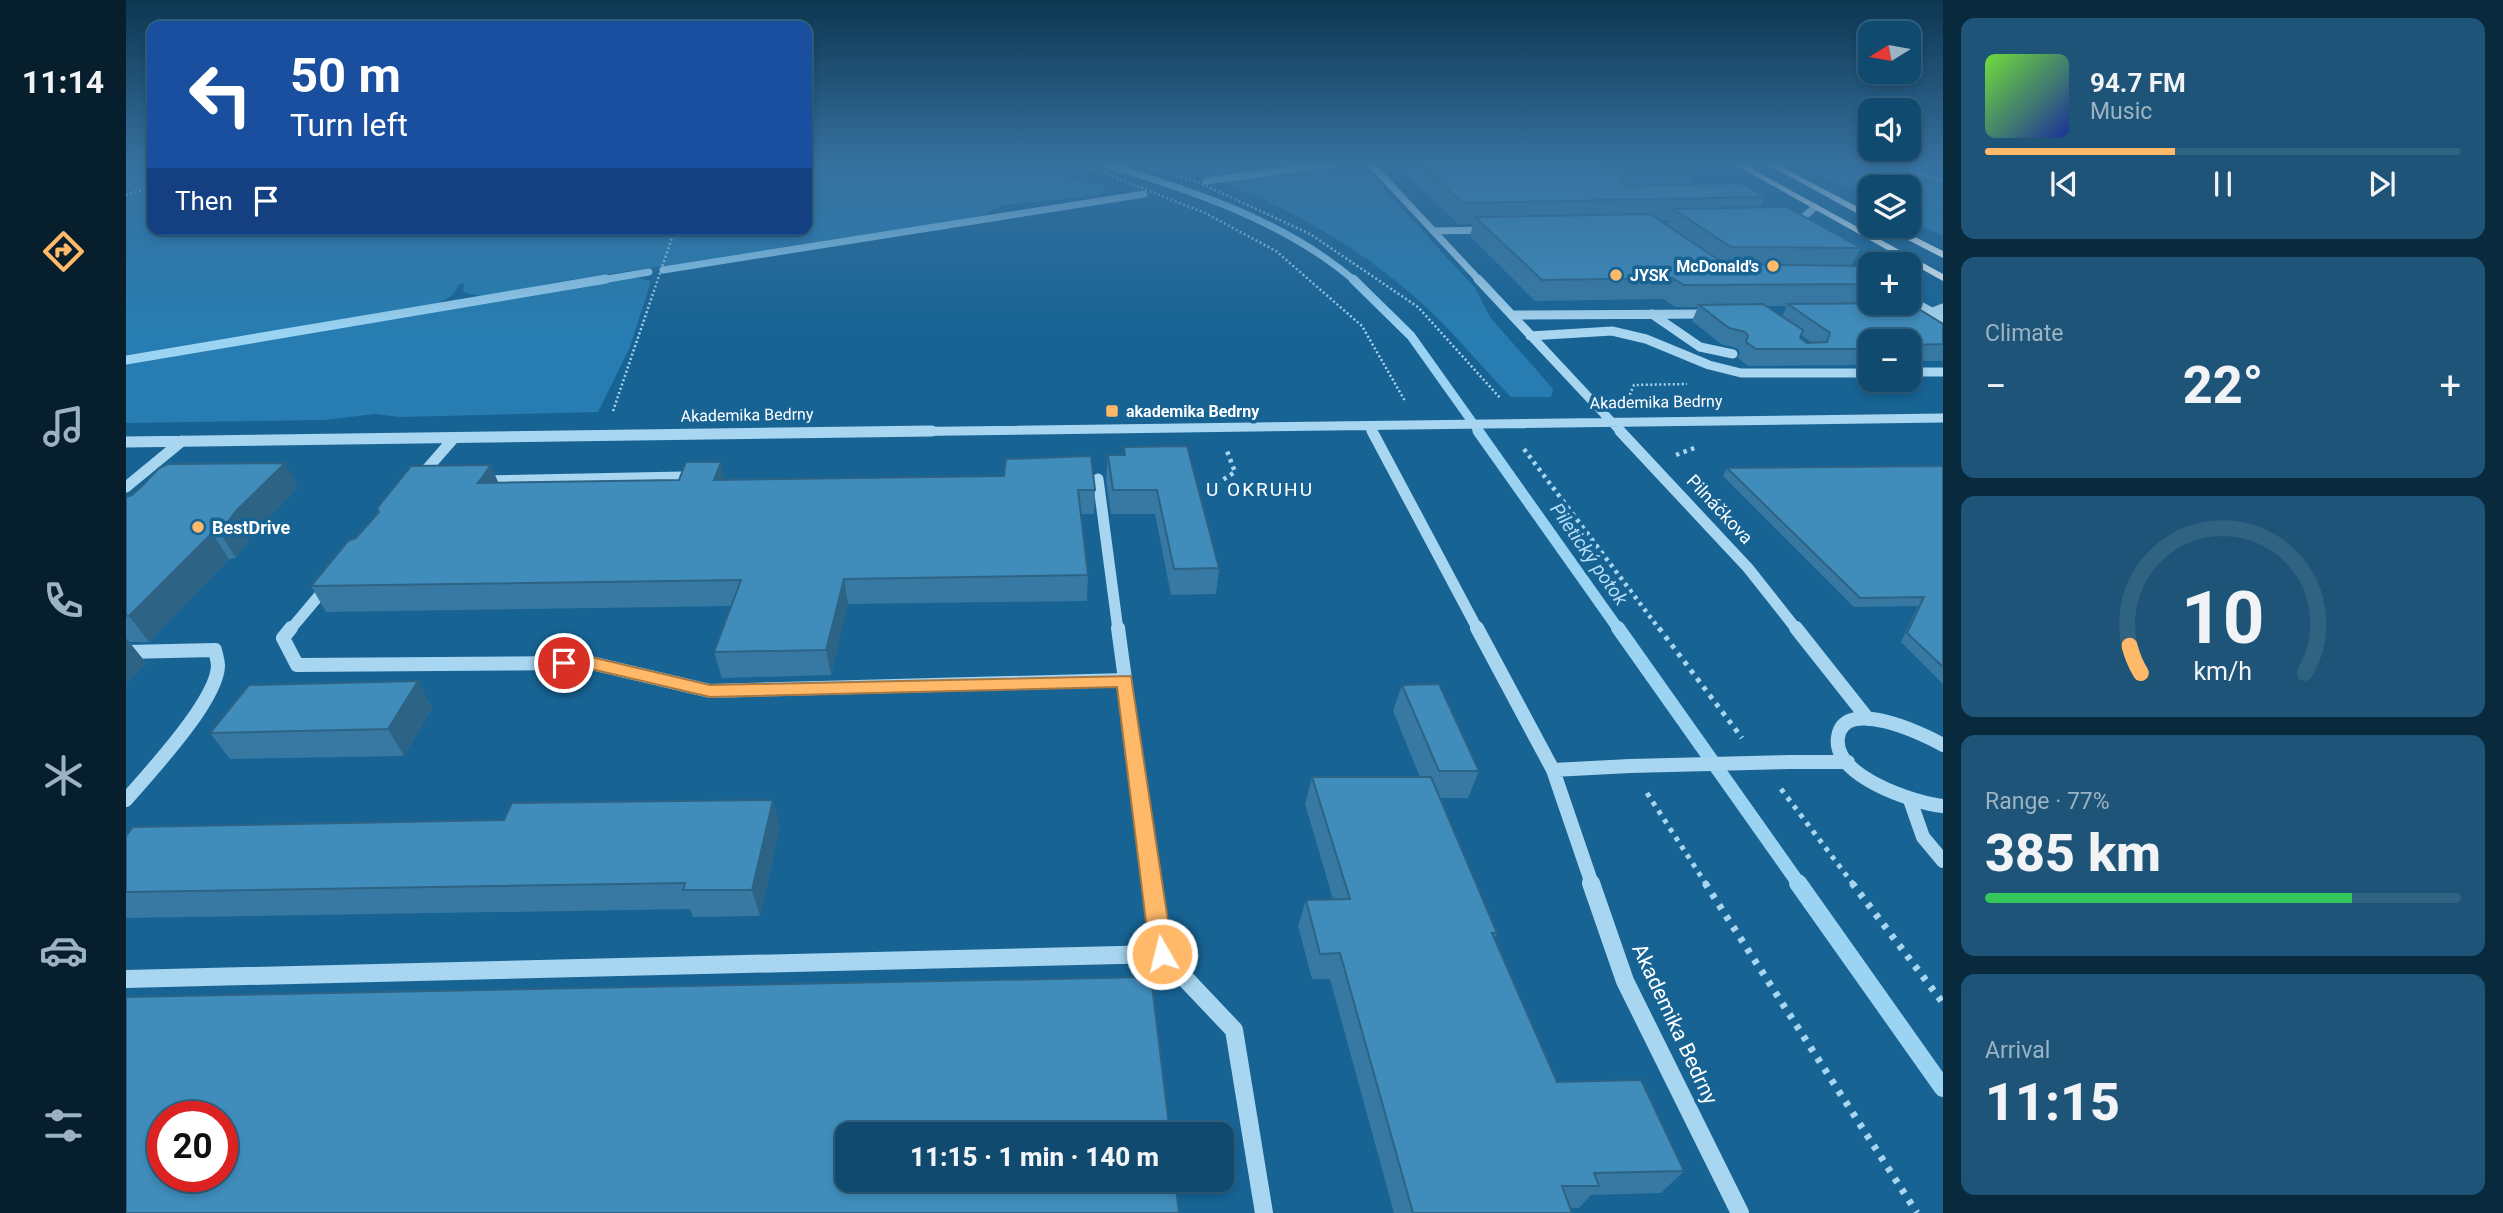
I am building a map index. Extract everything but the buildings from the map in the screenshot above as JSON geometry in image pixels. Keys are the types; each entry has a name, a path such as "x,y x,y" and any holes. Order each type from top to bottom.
{"main road":[{"path":"1838,220 1943,278"},
{"path":"1910,238 1943,255"}],"street":[{"name":"Pilnáčkova","path":"1423,220 1748,568 1868,719"},
{"path":"1786,224 1801,220"},
{"path":"1434,231 1500,230"},
{"path":"1921,306 1943,318"},
{"path":"1921,312 1933,312 1943,308"},
{"path":"1652,314 1700,347 1733,354"},
{"path":"1513,315 1723,314"},
{"path":"1530,336 1612,331 1646,339 1709,365 1741,373 1858,373"},
{"path":"1921,372 1943,372"},
{"name":"Akademika Bedrny","path":"126,442 1943,418"},
{"name":"Akademika Bedrny","path":"1369,426 1553,770 1625,981 1740,1213"},
{"path":"417,486 454,438"},
{"path":"126,487 182,441"},
{"path":"469,481 683,477"},
{"path":"1098,479 1162,954 1234,1030 1264,1213"},
{"path":"336,576 283,638 296,665 591,663 710,691 1125,680"},
{"path":"126,652 215,650 218,668 206,695 173,744 126,800"},
{"path":"1943,745 1910,728 1868,719 1853,721 1843,727 1838,736 1840,748 1848,762 1864,776 1910,800 1943,806"},
{"path":"1553,770 1848,762"},
{"path":"1910,800 1923,837 1943,861"},
{"path":"126,979 1162,954"}],"path":[{"path":"1217,220 1276,251 1362,326 1408,405"},
{"path":"1279,220 1310,234 1418,307 1506,405"},
{"path":"598,436 608,424 673,235"},
{"path":"1519,443 1744,739"},
{"path":"1210,488 1235,472 1226,449"},
{"path":"1630,766 1917,1213"},
{"path":"1777,783 1943,1003"}],"shaded area":[{"path":"126,220 147,220 147,235 812,235 812,220 960,220 557,282 498,295 463,292 464,283 458,285 447,299 417,309 126,356"},
{"path":"1303,220 1412,220 1475,288 1490,317 1553,389 1551,397 1511,397 1441,321 1408,291 1361,255"},
{"path":"1921,220 1943,220 1943,236 1921,226"},
{"path":"635,277 651,281 630,347 598,412 399,417 375,414 324,420 126,423 126,363"}],"waterway":[{"path":"663,270 982,220"},
{"name":"Piletický potok","path":"1258,220 1298,241 1355,281"},
{"path":"596,281 649,272"},
{"path":"126,360 606,279"},
{"name":"Piletický potok","path":"1353,279 1411,336 1480,433"},
{"name":"Piletický potok","path":"1478,431 1619,630"},
{"name":"Piletický potok","path":"1618,628 1799,884"},
{"name":"Piletický potok","path":"1798,883 1943,1088"}],"place":[{"name":"McDonald's","path":"1773,266"},
{"name":"JYSK","path":"1616,275"},
{"name":"akademika Bedrny","path":"1112,411"},
{"name":"BestDrive","path":"198,527"}],"district":[{"name":"U OKRUHU","path":"1260,489"}],"route":[{"path":"564,663 591,663 710,691 1125,680 1162,954"}]}
